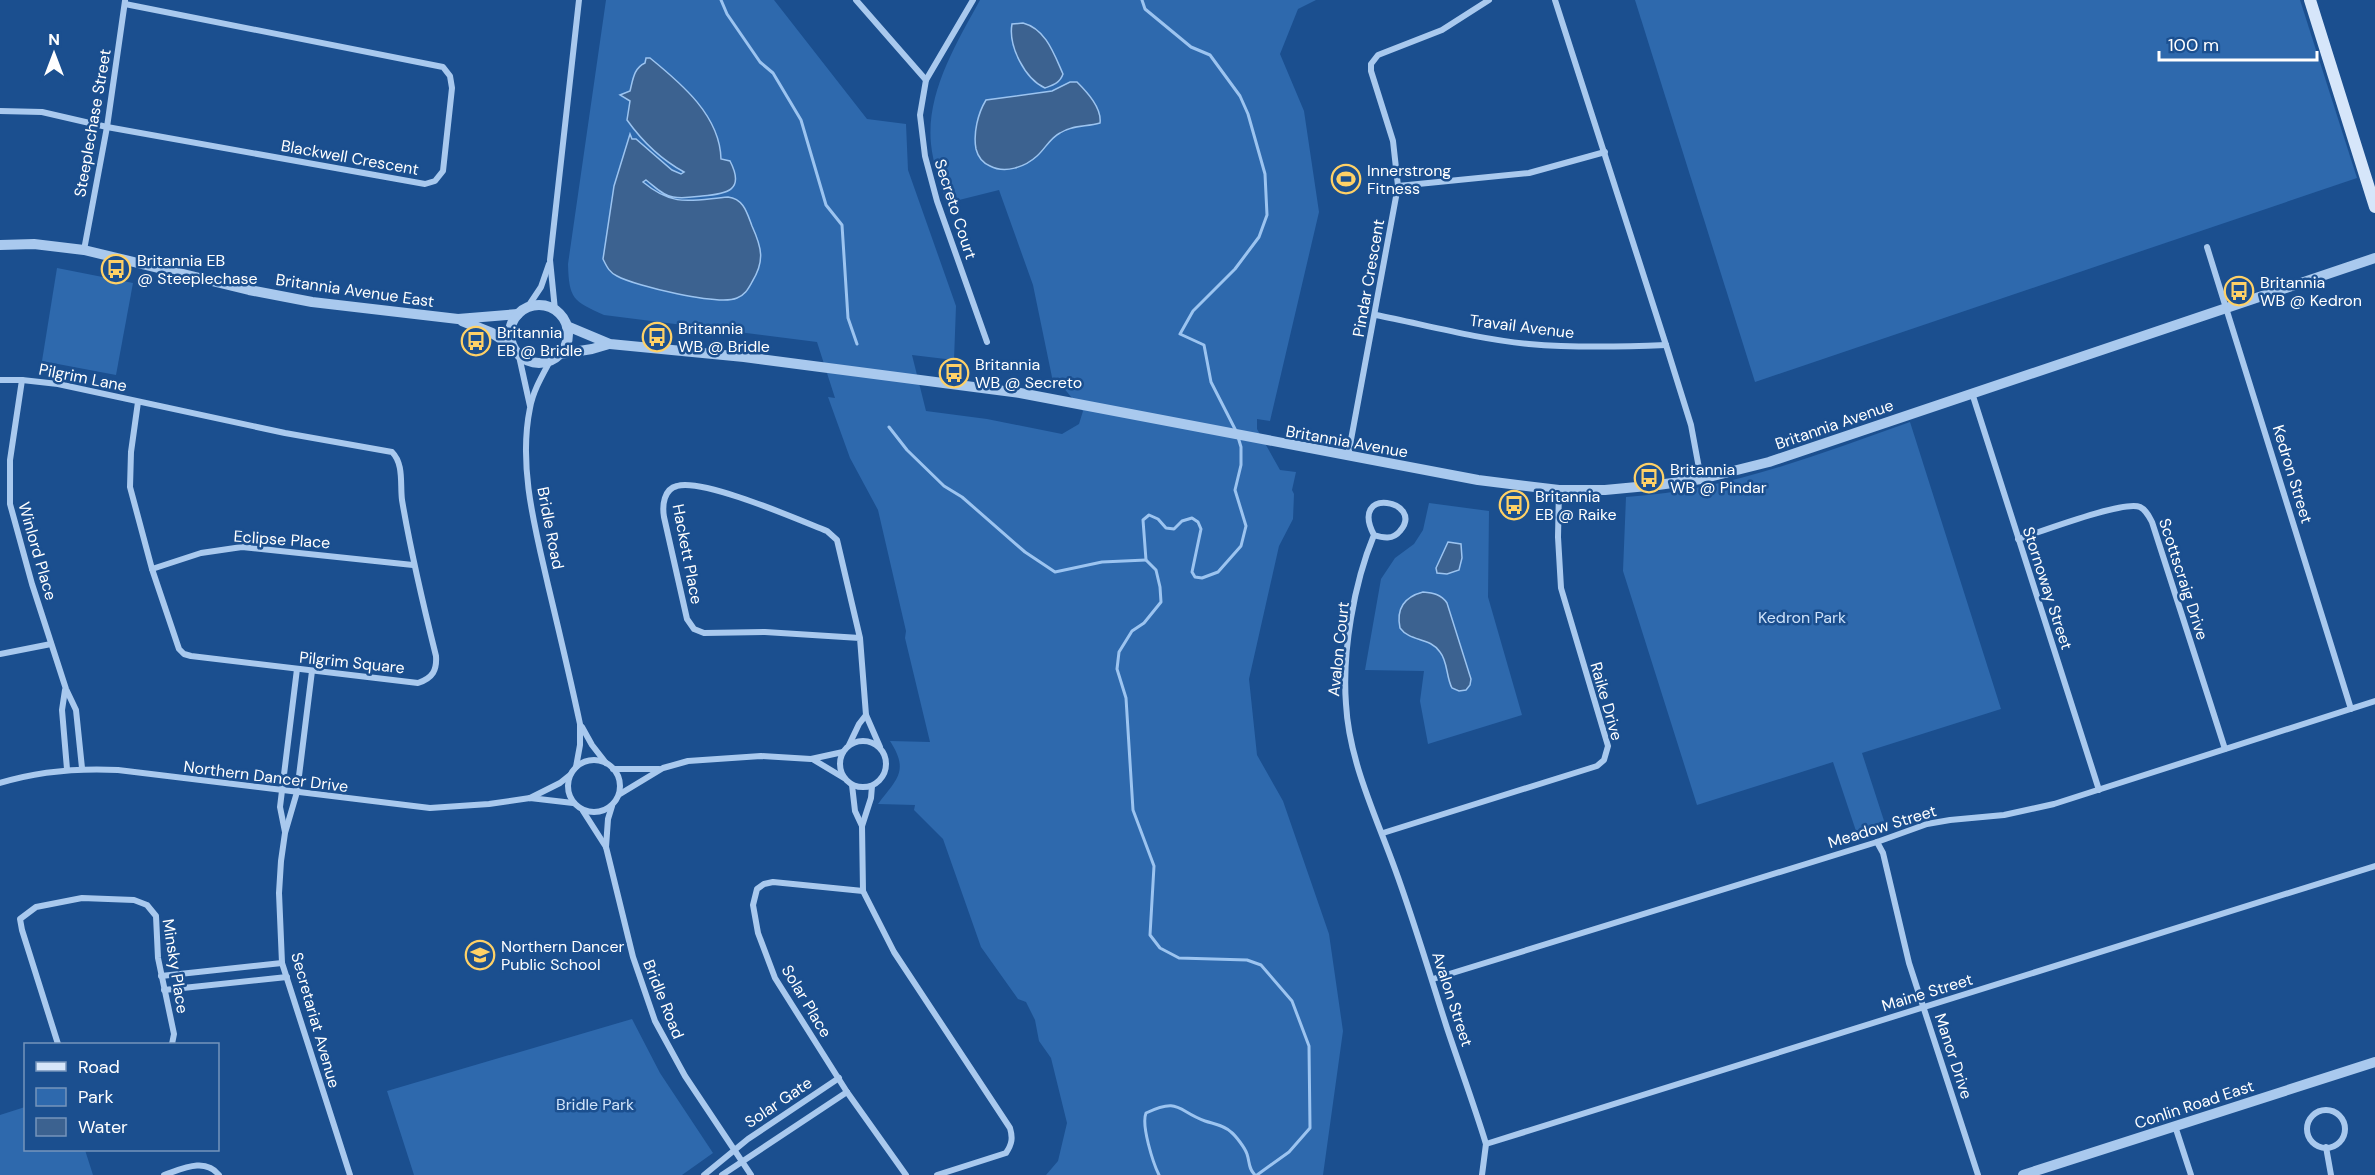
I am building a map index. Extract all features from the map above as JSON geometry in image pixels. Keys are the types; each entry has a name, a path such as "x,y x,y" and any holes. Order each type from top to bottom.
{"main road":[{"path":"2310,0 2375,207"}],"street":[{"path":"567,326 568,339 560,354 550,362 533,363 519,356 510,340 511,326 542,287 550,260 579,0"},
{"path":"856,0 926,80 972,0"},
{"name":"Pindar Crescent","path":"1348,456 1376,315 1398,186 1393,141 1371,71 1371,64 1378,55 1442,30 1489,0"},
{"path":"1555,0 1666,345 1690,425 1701,479"},
{"name":"Blackwell Crescent","path":"107,127 424,184 435,181 443,171 452,88 450,76 443,67 125,2"},
{"name":"Steeplechase Street","path":"84,250 107,127 125,2"},
{"name":"Secreto Court","path":"926,80 920,115 925,156 941,211 987,342"},
{"path":"0,111 42,112 107,127"},
{"path":"1398,186 1529,173 1605,152"},
{"name":"Britannia Avenue East","path":"0,245 34,244 84,250 249,290 312,302 458,319 523,311"},
{"name":"Kedron Street","path":"2207,247 2351,709"},
{"name":"Britannia Avenue","path":"610,344 744,357 981,387 1072,402 1279,444 1478,480 1559,490 1615,490 1701,479 1769,462 2375,258"},
{"path":"550,260 555,310 567,326 610,344"},
{"path":"523,311 542,306 555,310"},
{"name":"Travail Avenue","path":"1376,315 1527,344 1595,347 1666,345"},
{"name":"Britannia Avenue East","path":"458,319 492,333 512,346"},
{"path":"560,354 610,344"},
{"name":"Bridle Road","path":"519,356 530,407"},
{"name":"Bridle Road","path":"550,362 542,375 530,407 526,447 530,499 580,724 580,745 576,767"},
{"path":"0,380 22,380"},
{"name":"Pilgrim Lane","path":"22,380 58,384 138,402"},
{"name":"Winlord Place","path":"22,380 10,460 10,504 51,644 66,689 76,710 82,768"},
{"name":"Stornoway Street","path":"1972,393 2099,790"},
{"name":"Pilgrim Square","path":"138,402 285,433 392,452 398,458 413,565 436,656 437,667 434,674 426,680 418,682 312,671 184,654 175,641 152,569 130,487 131,452 138,402"},
{"name":"Hackett Place","path":"860,638 765,632 704,633 694,629 687,619 664,517 663,507 669,491 679,485 716,490 830,533 840,547 860,638 866,715 880,747"},
{"name":"Raike Drive","path":"1383,833 1597,766 1607,754 1608,746 1561,588 1558,537 1559,490"},
{"name":"Avalon Court","path":"1374,535 1390,538 1400,531 1405,521 1398,506 1387,502 1371,510 1368,521 1374,535 1364,563 1354,610 1346,675 1346,705 1354,754 1383,833"},
{"name":"Scottscraig Drive","path":"2018,539 2122,506 2142,508 2148,513 2225,749"},
{"name":"Eclipse Place","path":"152,569 201,553 242,547 413,565"},
{"path":"0,654 51,644"},
{"name":"Secretariat Avenue","path":"285,833 280,807 297,669"},
{"name":"Secretariat Avenue","path":"312,671 297,792 285,833 279,893 282,963 350,1175"},
{"name":"Winlord Place","path":"66,689 62,710 67,769"},
{"name":"Meadow Street","path":"1433,979 1877,842 1927,824 2027,811 2375,701"},
{"path":"844,778 840,767 843,752 866,715"},
{"name":"Bridle Road","path":"580,724 606,763"},
{"path":"613,769 663,768 688,761 761,756 811,759 820,762 852,785 861,788 872,786 881,780 887,768 886,759 880,747 866,741 849,745"},
{"path":"811,759 843,752"},
{"path":"620,794 620,783 613,769 606,763 589,761 576,767 570,775 568,791 573,802 583,811 601,812 613,804 620,794 663,768"},
{"name":"Northern Dancer Drive","path":"0,783 40,772 82,768 118,770 430,808 479,806 530,798 573,802"},
{"name":"Northern Dancer Drive","path":"530,798 560,783 570,775"},
{"path":"852,785 855,811 862,826"},
{"path":"872,786 871,798 862,826 863,891 894,952 1011,1128 1012,1136 1006,1153 937,1175"},
{"name":"Bridle Road","path":"613,804 608,819 606,847 633,957 655,1021 685,1077 751,1175"},
{"name":"Bridle Road","path":"583,811 606,847"},
{"name":"Avalon Street","path":"1383,833 1486,1144 1482,1175"},
{"name":"Manor Drive","path":"1877,842 1883,853 1909,963 1978,1175"},
{"name":"Maine Street","path":"1486,1144 2375,866"},
{"name":"Solar Place","path":"863,891 773,882 764,884 757,890 753,905 758,933 775,978 847,1092 906,1175"},
{"name":"Minsky Place","path":"58,1043 22,930 21,919 36,908 82,898 134,900 147,905 156,916 158,958 174,1034 172,1043"},
{"path":"161,976 282,963"},
{"path":"164,990 286,977"},
{"name":"Conlin Road East","path":"2023,1175 2375,1062"},
{"name":"Solar Gate","path":"704,1175 734,1150 839,1078"},
{"name":"Solar Gate","path":"722,1175 847,1092"},
{"path":"2324,1110 2338,1115 2345,1129 2338,1143 2326,1147 2315,1145 2310,1140 2307,1128 2311,1117 2324,1110"},
{"path":"2175,1126 2191,1175"},
{"path":"2326,1147 2331,1175"},
{"path":"164,1175 196,1165 213,1168 219,1175"}],"green space":[{"path":"606,0 774,0 867,119 906,124 908,170 956,306 954,360 912,355 926,411 987,419 1062,434 1079,424 1083,411 1062,386 1061,380 1053,382 1033,285 999,190 947,203 933,159 931,125 938,88 953,51 980,0 1316,0 1298,9 1280,54 1304,111 1319,212 1270,421 1257,419 1257,429 1280,470 1296,472 1292,490 1294,494 1293,519 1279,546 1249,679 1257,755 1283,801 1329,934 1343,1031 1323,1175 1046,1175 1058,1161 1067,1123 1051,1058 1039,1041 1035,1020 1026,1002 1018,999 981,947 943,839 914,810 915,805 878,804 895,781 900,768 899,760 890,741 930,742 878,510 850,458 828,397 835,398 817,342 604,315 579,302 572,292 568,264"},
{"path":"1635,0 2300,0 2357,178 1755,382"},
{"path":"57,268 133,283 116,375 42,361"},
{"name":"Kedron Park","path":"1910,422 2001,709 1862,753 1887,830 1859,840 1833,762 1697,805 1623,571 1626,497 1699,487 1771,470"},
{"path":"1429,503 1489,511 1488,597 1522,715 1428,744 1420,701 1424,671 1365,670 1381,579 1395,558 1414,544 1423,530"},
{"name":"Bridle Park","path":"632,1019 660,1073 713,1153 682,1175 414,1175 387,1091"},
{"path":"24,1107 24,1151 85,1151 93,1175 0,1175 0,1115"}],"water":[{"path":"1023,23 1038,31 1052,51 1063,74 1060,80 1053,85 1045,88 1038,84 1025,70 1015,52 1011,33 1012,24"},
{"path":"646,58 650,58 686,90 707,115 719,143 721,159 730,161 736,178 735,184 726,192 684,198 669,196 646,180 643,182 664,196 674,199 728,197 741,204 758,241 761,254 759,267 749,287 737,298 727,300 696,297 641,285 614,274 608,269 603,259 614,186 630,134 632,139 636,139 672,170 681,174 684,172 653,149 627,120 630,101 620,95 630,91 634,74 645,63"},
{"path":"1070,82 1077,82 1089,95 1099,112 1100,123 1065,130 1056,135 1032,160 1015,168 996,168 987,165 981,159 976,149 975,136 986,100 1052,91"},
{"path":"1448,542 1461,544 1462,558 1459,570 1447,574 1437,573 1436,568"},
{"path":"1423,592 1439,596 1447,603 1471,679 1466,690 1459,691 1452,688 1444,660 1436,647 1409,636 1400,628 1399,615 1403,605 1411,597"}],"waterway":[{"path":"721,0 727,14 760,62 773,73 801,120 826,205 842,225 848,318 857,344"},
{"path":"1142,0 1145,9 1191,47 1210,55 1240,96 1248,114 1265,174 1267,215 1259,237 1235,269 1193,311 1180,334 1204,345 1211,382 1236,431"},
{"path":"889,427 907,450 944,486 962,497 1025,552 1055,572 1102,562 1146,560"},
{"path":"1238,437 1241,447 1241,465 1235,490 1246,526 1241,546 1218,572 1202,578 1195,577 1192,572 1201,529 1198,522 1192,518 1182,521 1174,529 1166,528 1158,519 1149,515 1143,520 1146,560 1156,570 1161,602 1144,623 1132,631 1119,652 1117,669 1126,698 1133,810 1154,866 1150,935 1160,948 1179,958 1247,960 1261,965 1292,1001 1309,1046 1310,1128 1289,1152 1257,1175"},
{"path":"1159,1175 1148,1144 1145,1119 1146,1113 1166,1106 1178,1107 1228,1130 1244,1149 1250,1168 1255,1175"}],"place":[{"name":"Innerstrong Fitness","path":"1346,179"},
{"name":"Britannia EB @ Steeplechase","path":"116,269"},
{"name":"Britannia WB @ Kedron","path":"2239,291"},
{"name":"Britannia WB @ Bridle","path":"657,337"},
{"name":"Britannia EB @ Bridle","path":"476,341"},
{"name":"Britannia WB @ Secreto","path":"954,373"},
{"name":"Britannia WB @ Pindar","path":"1649,478"},
{"name":"Britannia EB @ Raike","path":"1514,505"},
{"name":"Northern Dancer Public School","path":"480,955"}]}
